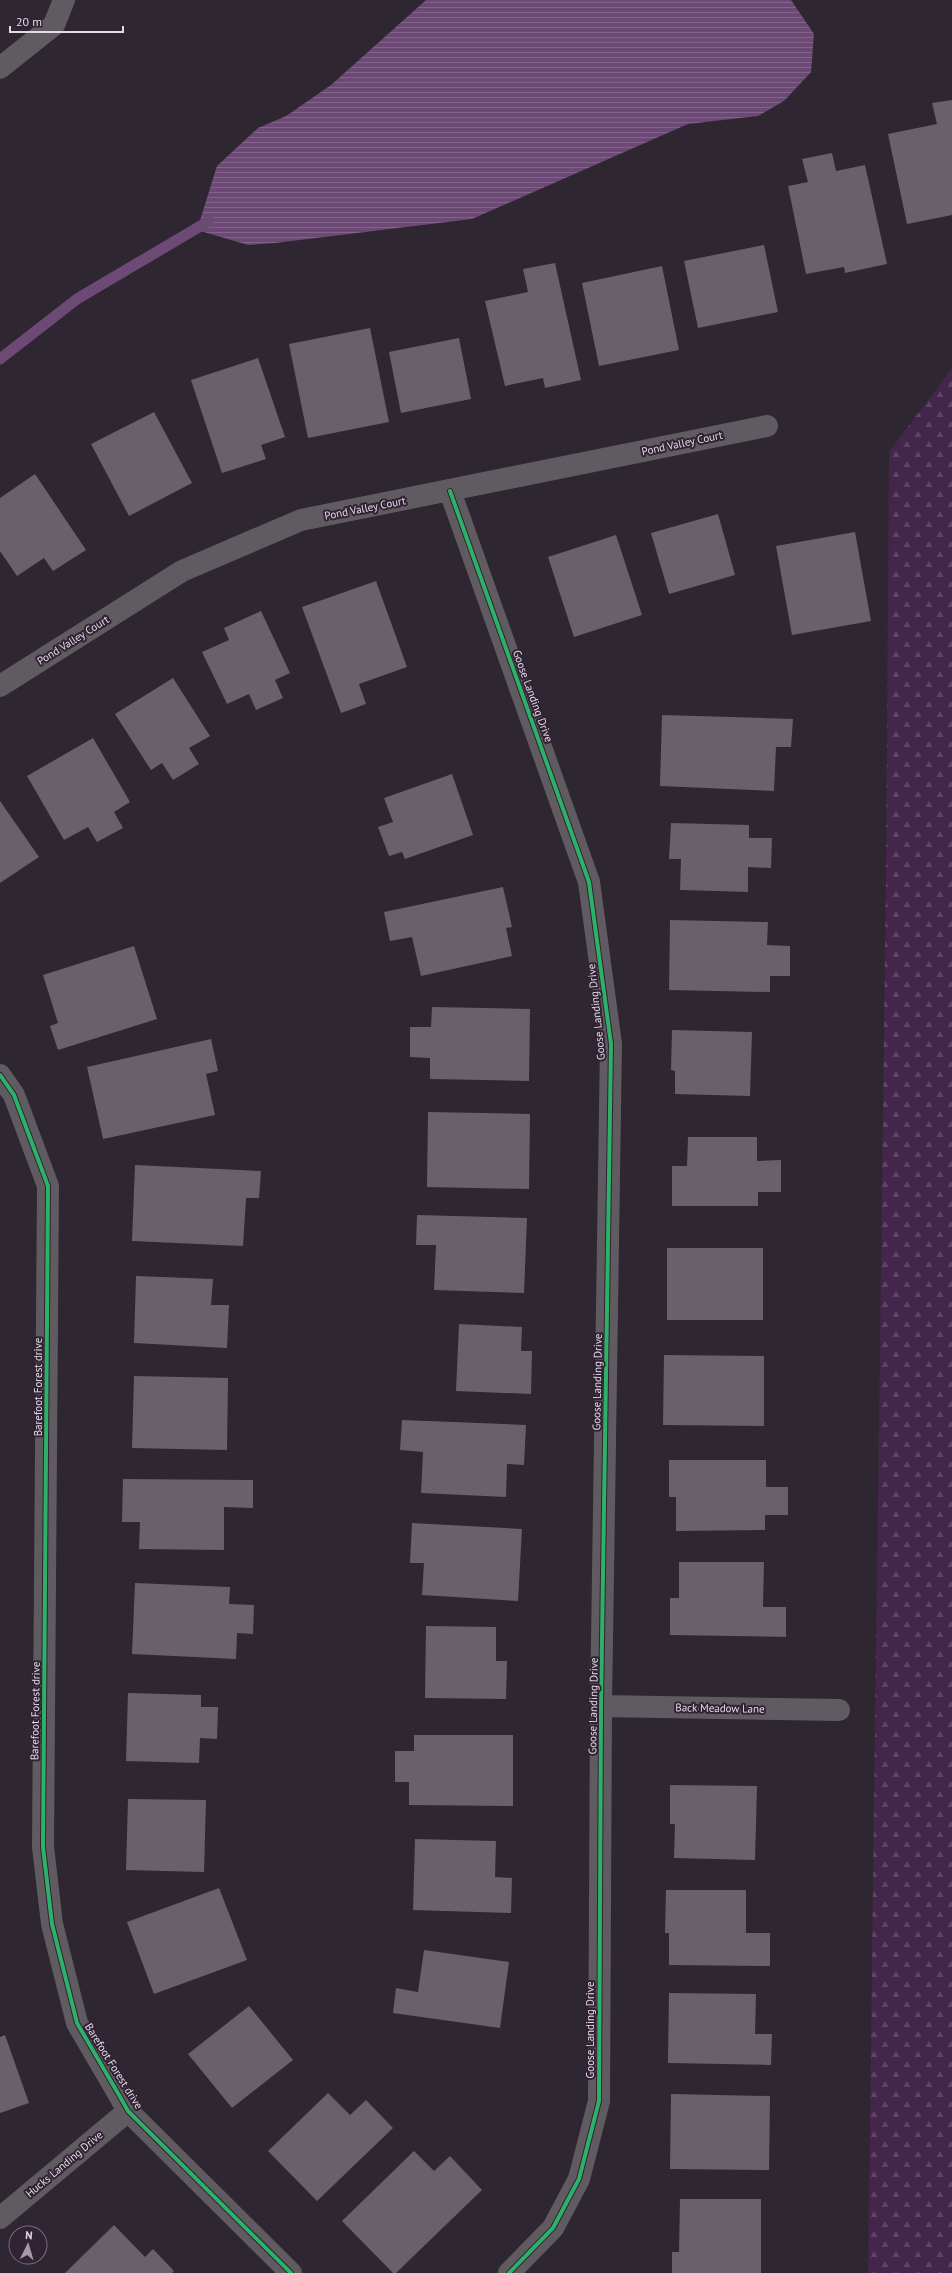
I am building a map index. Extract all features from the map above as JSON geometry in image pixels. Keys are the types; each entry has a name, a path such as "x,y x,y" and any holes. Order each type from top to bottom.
{"street":[{"path":"0,68 54,25 64,0"},
{"name":"Pond Valley Court","path":"0,686 189,568 301,520 767,426"},
{"name":"Goose Landing Drive","path":"450,491 589,882 611,1044 601,1706 599,2101 579,2179 553,2228 509,2273"},
{"name":"Barefoot Forest drive","path":"0,1075 14,1095 48,1186 43,1847 52,1924 77,2023 128,2111 291,2273"},
{"name":"Back Meadow Lane","path":"601,1706 839,1710"},
{"name":"Hucks Landing Drive","path":"0,2218 128,2111"}],"green space":[{"path":"952,368 952,2273 868,2273 886,878 889,452"}],"shaded area":[{"path":"426,0 791,0 814,34 811,72 784,101 758,116 688,124 472,219 248,245 197,230 217,166 258,128 286,116 331,85"}],"building":[{"path":"952,100 952,215 907,224 888,134 937,124 932,103"},
{"path":"832,153 836,171 865,165 887,264 845,273 844,267 806,274 788,186 808,182 802,159"},
{"path":"764,245 778,312 698,328 684,261"},
{"path":"555,263 581,380 545,388 543,378 505,386 485,301 528,292 523,269"},
{"path":"662,266 679,350 599,366 582,283"},
{"path":"370,328 389,422 308,438 289,344"},
{"path":"459,338 471,399 401,413 389,352"},
{"path":"258,358 285,437 261,445 266,459 222,473 191,380"},
{"path":"154,412 192,483 129,516 91,444"},
{"path":"35,474 86,550 53,571 44,558 17,576 0,551 0,498"},
{"path":"718,514 735,575 669,594 651,533"},
{"path":"855,532 871,621 792,635 776,546"},
{"path":"616,535 642,615 574,637 548,557"},
{"path":"376,581 407,667 359,684 366,704 341,713 302,607"},
{"path":"261,611 290,673 275,680 283,698 256,710 249,694 227,704 202,652 229,640 224,628"},
{"path":"173,678 210,736 189,748 199,764 173,780 162,763 151,770 115,714"},
{"path":"662,715 793,719 791,747 776,747 774,791 660,786"},
{"path":"93,738 130,802 114,812 123,828 97,842 88,827 64,840 27,776"},
{"path":"452,774 473,835 405,859 402,852 389,856 378,827 393,822 384,798"},
{"path":"0,801 39,857 0,883"},
{"path":"671,823 749,825 749,838 772,838 771,868 748,867 748,892 680,890 681,859 669,859"},
{"path":"503,887 512,927 506,928 512,956 421,976 412,937 390,941 384,912"},
{"path":"670,920 768,922 767,945 790,946 790,976 770,976 770,992 669,990"},
{"path":"134,946 157,1019 58,1050 50,1026 58,1023 43,975"},
{"path":"432,1007 530,1009 529,1081 430,1079 430,1058 410,1057 410,1027 431,1027"},
{"path":"672,1030 752,1032 750,1096 675,1094 675,1071 671,1070"},
{"path":"211,1039 218,1071 206,1074 215,1115 103,1139 87,1067"},
{"path":"428,1112 530,1114 529,1189 427,1187"},
{"path":"688,1137 757,1137 757,1161 781,1160 781,1192 758,1192 758,1206 672,1206 672,1166 687,1166"},
{"path":"135,1165 261,1171 259,1198 246,1198 243,1246 132,1241"},
{"path":"417,1215 527,1218 524,1293 434,1290 436,1245 416,1245"},
{"path":"667,1248 763,1248 763,1320 667,1320"},
{"path":"136,1276 213,1279 211,1305 229,1305 227,1348 134,1343"},
{"path":"459,1324 522,1327 521,1351 532,1351 531,1394 456,1391"},
{"path":"664,1355 764,1356 764,1426 663,1425"},
{"path":"134,1376 228,1378 227,1450 132,1448"},
{"path":"402,1420 526,1425 524,1465 507,1464 506,1497 421,1493 423,1452 400,1450"},
{"path":"669,1460 766,1460 766,1487 788,1487 788,1515 765,1515 765,1530 676,1531 676,1497 669,1497"},
{"path":"123,1479 253,1480 253,1508 224,1507 224,1550 139,1549 140,1522 122,1522"},
{"path":"412,1523 522,1529 518,1601 422,1595 424,1563 410,1563"},
{"path":"679,1562 764,1562 763,1607 786,1607 786,1637 670,1635 670,1598 679,1598"},
{"path":"135,1583 230,1587 229,1604 254,1605 253,1634 237,1633 236,1659 132,1654"},
{"path":"426,1626 496,1627 496,1661 507,1661 506,1699 425,1698"},
{"path":"128,1693 201,1695 201,1707 218,1707 217,1739 200,1738 199,1763 126,1761"},
{"path":"414,1735 513,1735 513,1806 409,1805 409,1782 395,1782 395,1751 414,1751"},
{"path":"670,1785 757,1786 755,1860 674,1858 675,1824 670,1824"},
{"path":"128,1799 206,1800 204,1872 126,1870"},
{"path":"415,1839 496,1841 495,1877 512,1878 511,1913 413,1910"},
{"path":"219,1888 247,1960 154,1994 127,1922"},
{"path":"666,1890 746,1890 746,1933 770,1933 770,1966 669,1965 669,1933 665,1933"},
{"path":"424,1950 509,1962 500,2028 393,2013 396,1988 418,1992"},
{"path":"669,1993 756,1994 755,2034 772,2034 771,2065 668,2063"},
{"path":"249,2006 293,2060 232,2108 188,2054"},
{"path":"5,2035 29,2103 0,2113 0,2037"},
{"path":"328,2093 350,2115 366,2100 393,2128 317,2201 268,2151"},
{"path":"671,2094 770,2096 769,2170 670,2169"},
{"path":"414,2151 434,2171 450,2156 482,2190 396,2273 393,2273 342,2221"},
{"path":"680,2199 761,2199 761,2273 672,2273 672,2252 679,2252"},
{"path":"114,2225 145,2257 153,2249 174,2271 172,2273 65,2273"}],"waterway":[{"path":"0,359 77,299 209,221"}],"cycle path":[{"path":"450,491 589,882 611,1044 601,1706 599,2101 579,2179 553,2228 509,2273"},
{"path":"0,1075 14,1095 48,1186 43,1847 52,1924 77,2023 128,2111 291,2273"}]}
